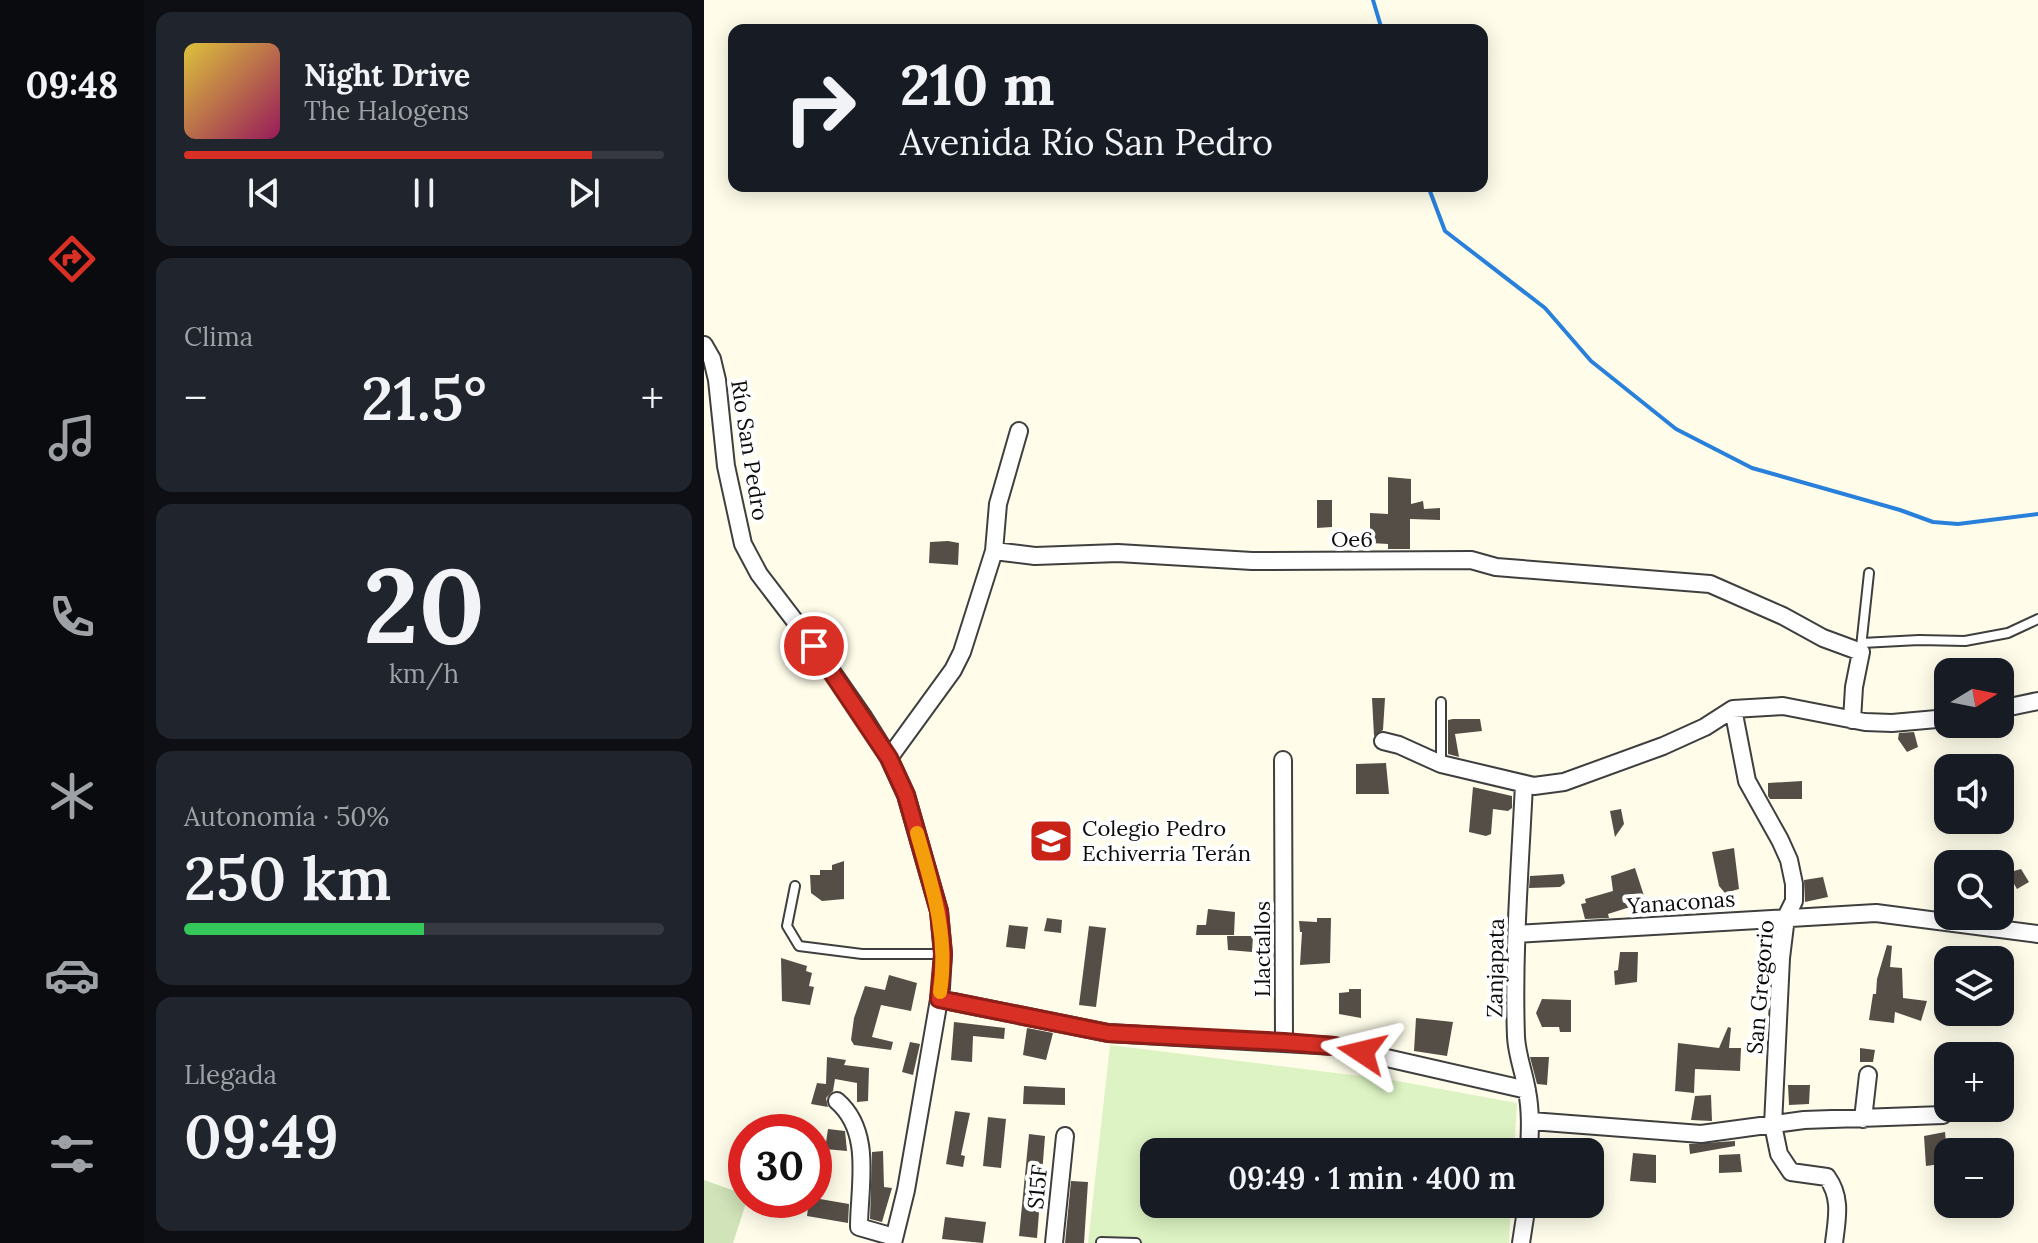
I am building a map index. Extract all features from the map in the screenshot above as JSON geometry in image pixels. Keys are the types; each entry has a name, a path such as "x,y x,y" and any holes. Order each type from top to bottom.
{"street":[{"name":"Río San Pedro","path":"704,345 717,380 726,466 743,544 759,574 814,646 889,758 906,795 939,911 943,954 939,999 906,1190 894,1240"},
{"path":"889,758 953,670 962,652 994,551 998,504 1019,431"},
{"name":"Oe6","path":"994,551 1035,556 1118,553 1252,561 1471,560 1496,567 1710,584 1783,616 1823,638 1861,648"},
{"path":"1852,720 1861,648"},
{"path":"2014,706 2038,701"},
{"path":"1383,741 1441,764 1534,786 1564,782 1609,767 1705,727 1733,709 1783,706 1852,720 1892,723 1934,719"},
{"name":"San Gregorio","path":"1733,709 1747,781 1780,840 1789,860 1794,884 1794,901 1786,917 1781,958 1773,1125 1784,1164 1791,1172 1827,1177 1835,1189 1838,1205 1834,1243"},
{"name":"Llactallos","path":"1283,760 1284,1042"},
{"name":"Zanjapata","path":"1524,784 1516,1038 1527,1090 1530,1138"},
{"name":"Yanaconas","path":"1517,934 1876,913 2038,934"},
{"path":"939,999 1108,1033 1334,1046 1527,1090"},
{"path":"1863,1119 1868,1075"},
{"path":"837,1101 849,1112 862,1160 859,1227 894,1240"},
{"path":"1531,1121 1701,1134 1804,1120 1934,1115"},
{"name":"S15F","path":"1054,1243 1065,1136"},
{"path":"1521,1243 1525,1218"}],"lane":[{"path":"1869,573 1861,648 1919,640 1965,641 2008,633 2038,619"},
{"path":"1441,702 1441,764"},
{"path":"795,886 787,926 799,946 862,954 943,954"},
{"path":"1101,1242 1136,1243"}],"green space":[{"path":"1110,1045 1392,1080 1517,1103 1515,1138 1140,1138 1140,1218 1510,1218 1509,1243 1088,1243"},
{"path":"704,1180 728,1189 728,1218 741,1218 733,1243 704,1243"}],"building":[{"path":"1388,477 1411,479 1411,504 1423,501 1424,509 1440,508 1440,520 1410,519 1410,549 1388,549 1388,544 1370,543 1370,513 1388,514"},
{"path":"1317,500 1332,500 1332,527 1317,528"},
{"path":"930,542 959,543 958,565 929,563"},
{"path":"1372,698 1385,698 1383,730 1374,736"},
{"path":"1480,719 1482,731 1455,734 1459,757 1448,754 1448,720"},
{"path":"1914,732 1918,747 1907,752 1898,739 1899,733"},
{"path":"1386,763 1389,794 1356,794 1356,764"},
{"path":"1802,781 1802,799 1770,799 1768,796 1768,783"},
{"path":"1473,787 1512,796 1512,808 1508,811 1493,809 1491,834 1486,836 1469,832"},
{"path":"1621,809 1624,824 1615,837 1610,811"},
{"path":"1734,848 1739,889 1725,893 1719,886 1712,852"},
{"path":"844,861 844,899 822,901 811,893 810,875 820,875 820,870 832,870 832,865"},
{"path":"1635,868 1646,902 1608,914 1609,918 1585,919 1581,904 1586,903 1585,899 1613,891 1611,876"},
{"path":"2021,869 2029,882 2017,889 2014,871"},
{"path":"1563,874 1565,883 1560,887 1529,888 1530,876"},
{"path":"1823,877 1828,897 1805,902 1804,880"},
{"path":"1208,909 1235,912 1234,935 1196,935 1197,925 1206,925"},
{"path":"1047,918 1062,920 1061,933 1044,931"},
{"path":"1317,918 1331,918 1330,963 1300,965 1302,932 1299,921 1317,922"},
{"path":"1009,925 1028,927 1025,949 1006,947"},
{"path":"1089,926 1106,928 1096,1007 1079,1005"},
{"path":"1227,936 1253,936 1252,952 1228,950"},
{"path":"1887,945 1892,946 1890,967 1902,968 1903,998 1927,1001 1921,1021 1895,1012 1894,1023 1869,1020"},
{"path":"1620,952 1638,952 1637,982 1615,985 1614,971 1618,970"},
{"path":"781,958 807,966 806,971 812,973 809,986 814,987 810,1005 782,1001"},
{"path":"889,975 917,983 911,1011 881,1005 872,1037 893,1042 891,1050 854,1045 851,1040 854,1018 865,986 885,990"},
{"path":"1349,989 1361,989 1361,1018 1339,1014 1339,993 1349,992"},
{"path":"1542,999 1571,1000 1571,1032 1560,1032 1559,1027 1542,1027 1536,1013"},
{"path":"1416,1018 1453,1022 1447,1056 1414,1051"},
{"path":"954,1022 1005,1028 1004,1039 973,1036 972,1062 951,1060"},
{"path":"1728,1027 1731,1028 1729,1048 1741,1048 1740,1071 1695,1069 1694,1093 1675,1091 1678,1043 1719,1048"},
{"path":"1027,1028 1053,1033 1046,1060 1023,1055"},
{"path":"910,1042 920,1044 913,1075 902,1072"},
{"path":"1860,1048 1875,1050 1873,1062 1860,1062"},
{"path":"827,1057 846,1060 844,1065 869,1068 868,1101 857,1102 857,1083 835,1079 833,1091 826,1098 828,1107 811,1104 817,1083 826,1084"},
{"path":"1530,1057 1549,1057 1547,1085 1537,1084"},
{"path":"1788,1085 1810,1085 1809,1104 1789,1105"},
{"path":"1024,1086 1065,1088 1065,1105 1023,1104"},
{"path":"1711,1095 1712,1121 1691,1120 1695,1096"},
{"path":"955,1111 970,1113 961,1155 965,1156 963,1167 946,1164"},
{"path":"988,1117 1006,1119 1001,1168 983,1166"},
{"path":"832,1129 845,1131 847,1151 832,1150"},
{"path":"1945,1132 1946,1138 1934,1138 1934,1165 1926,1166 1924,1136"},
{"path":"1029,1134 1045,1136 1037,1238 1019,1236"},
{"path":"1735,1141 1735,1146 1690,1154 1689,1144"},
{"path":"883,1151 884,1187 892,1188 882,1222 870,1219 872,1152"},
{"path":"1633,1153 1656,1155 1656,1183 1630,1181"},
{"path":"1740,1154 1742,1172 1719,1173 1719,1155"},
{"path":"1071,1181 1088,1182 1084,1243 1065,1243"},
{"path":"832,1201 849,1204 848,1223 819,1218 832,1218"},
{"path":"945,1217 986,1222 983,1243 942,1239"}],"waterway":[{"path":"1373,0 1380,24"},
{"path":"1430,192 1445,231 1545,308 1591,361 1676,429 1752,468 1933,522 1958,524 2038,514"}],"slow traffic":[{"path":"917,833 939,911 943,954 940,992"}],"place":[{"name":"Colegio Pedro Echiverria Terán","path":"1051,841"}],"route":[{"path":"814,646 889,758 906,795 939,911 943,954 939,999 1108,1033 1284,1042 1362,1052"}]}
